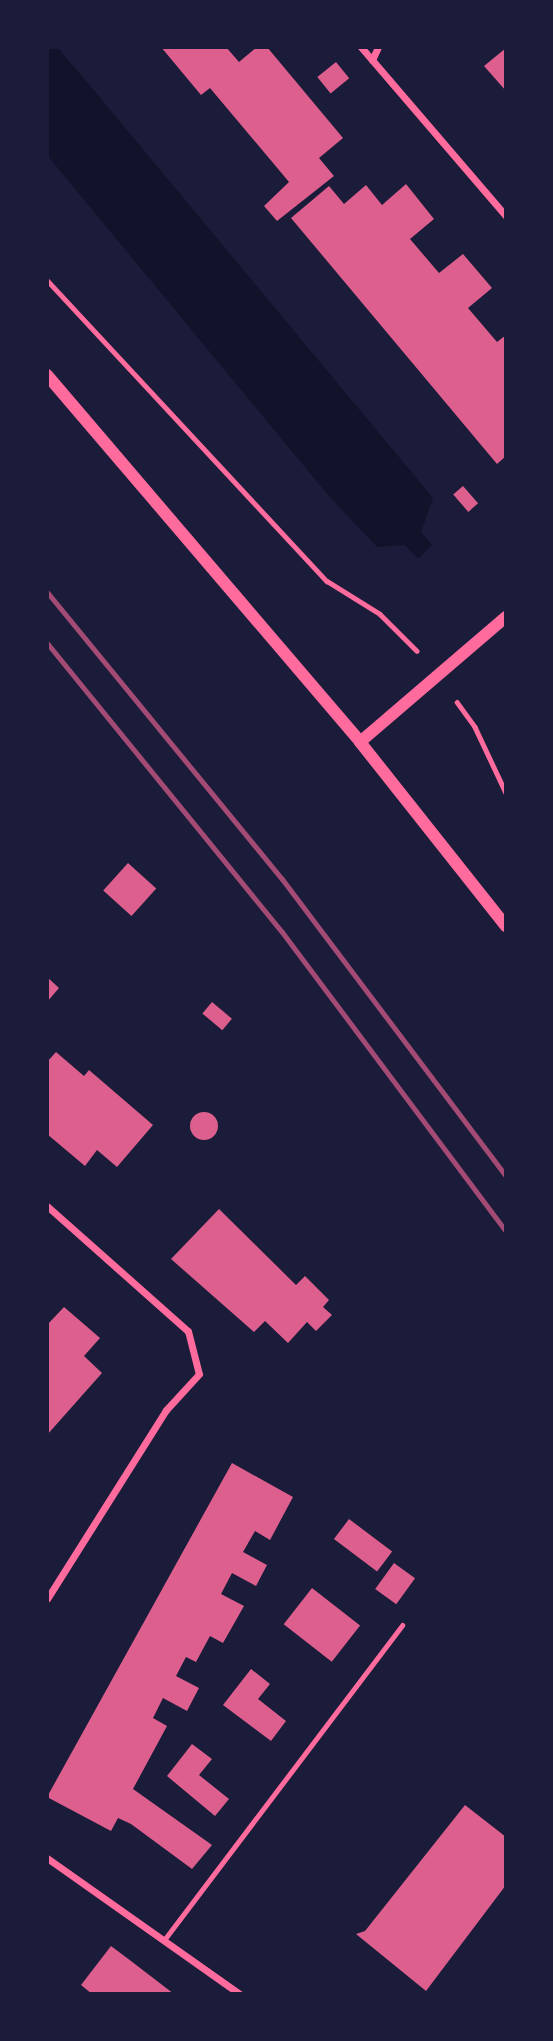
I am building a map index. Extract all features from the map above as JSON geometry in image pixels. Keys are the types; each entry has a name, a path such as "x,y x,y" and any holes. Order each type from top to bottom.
{"street":[{"path":"361,47 506,216"},
{"path":"372,60 378,47"},
{"path":"47,375 360,741 506,926"},
{"path":"360,741 436,673 506,617"},
{"path":"47,1206 188,1331 199,1374 166,1410 47,1598"},
{"path":"47,1858 240,1994"}],"lane":[{"path":"164,1940 402,1625"}],"path":[{"path":"47,280 327,581 380,614 436,673 475,727 506,793"}],"shaded area":[{"path":"47,47 57,47 87,82 433,498 421,532 432,545 418,559 405,545 377,547 328,495 47,155"}],"building":[{"path":"161,47 226,47 239,62 257,47 267,47 343,138 319,158 334,176 277,221 264,206 289,182 210,88 201,95"},
{"path":"506,48 506,91 484,66"},
{"path":"336,62 349,78 331,93 317,77"},
{"path":"406,184 434,219 410,239 439,273 463,254 492,288 468,308 497,342 506,335 506,456 497,464 291,218 329,186 344,204 366,185 382,205"},
{"path":"463,486 478,503 468,512 453,495"},
{"path":"128,863 156,888 131,916 103,890"},
{"path":"47,977 59,988 47,1002"},
{"path":"212,1002 232,1019 222,1030 202,1013"},
{"path":"56,1052 84,1076 89,1070 153,1125 117,1167 97,1150 85,1166 47,1134 47,1062"},
{"path":"204,1112 214,1116 218,1126 214,1136 204,1140 194,1136 190,1126 194,1116"},
{"path":"219,1209 296,1285 305,1276 329,1300 323,1307 332,1315 316,1331 307,1322 288,1343 265,1321 254,1332 171,1259"},
{"path":"64,1307 100,1338 84,1356 102,1373 47,1435 47,1325"},
{"path":"232,1463 293,1497 270,1540 255,1531 243,1552 267,1565 256,1586 232,1573 221,1594 244,1606 223,1643 210,1636 196,1662 186,1657 176,1676 199,1688 187,1711 163,1698 153,1718 167,1726 133,1789 212,1845 192,1869 131,1824 118,1818 111,1831 47,1797"},
{"path":"349,1519 392,1551 377,1571 334,1539"},
{"path":"394,1563 415,1578 396,1604 375,1589"},
{"path":"312,1588 360,1626 332,1662 284,1624"},
{"path":"251,1669 270,1684 258,1699 286,1721 271,1741 223,1705"},
{"path":"192,1744 212,1759 199,1775 229,1799 215,1816 167,1776"},
{"path":"465,1805 506,1837 506,1885 426,1991 356,1934 365,1931"},
{"path":"111,1946 174,1994 92,1994 81,1985"}],"railway":[{"path":"47,592 282,879 506,1176"},
{"path":"47,643 282,932 506,1231"}]}
